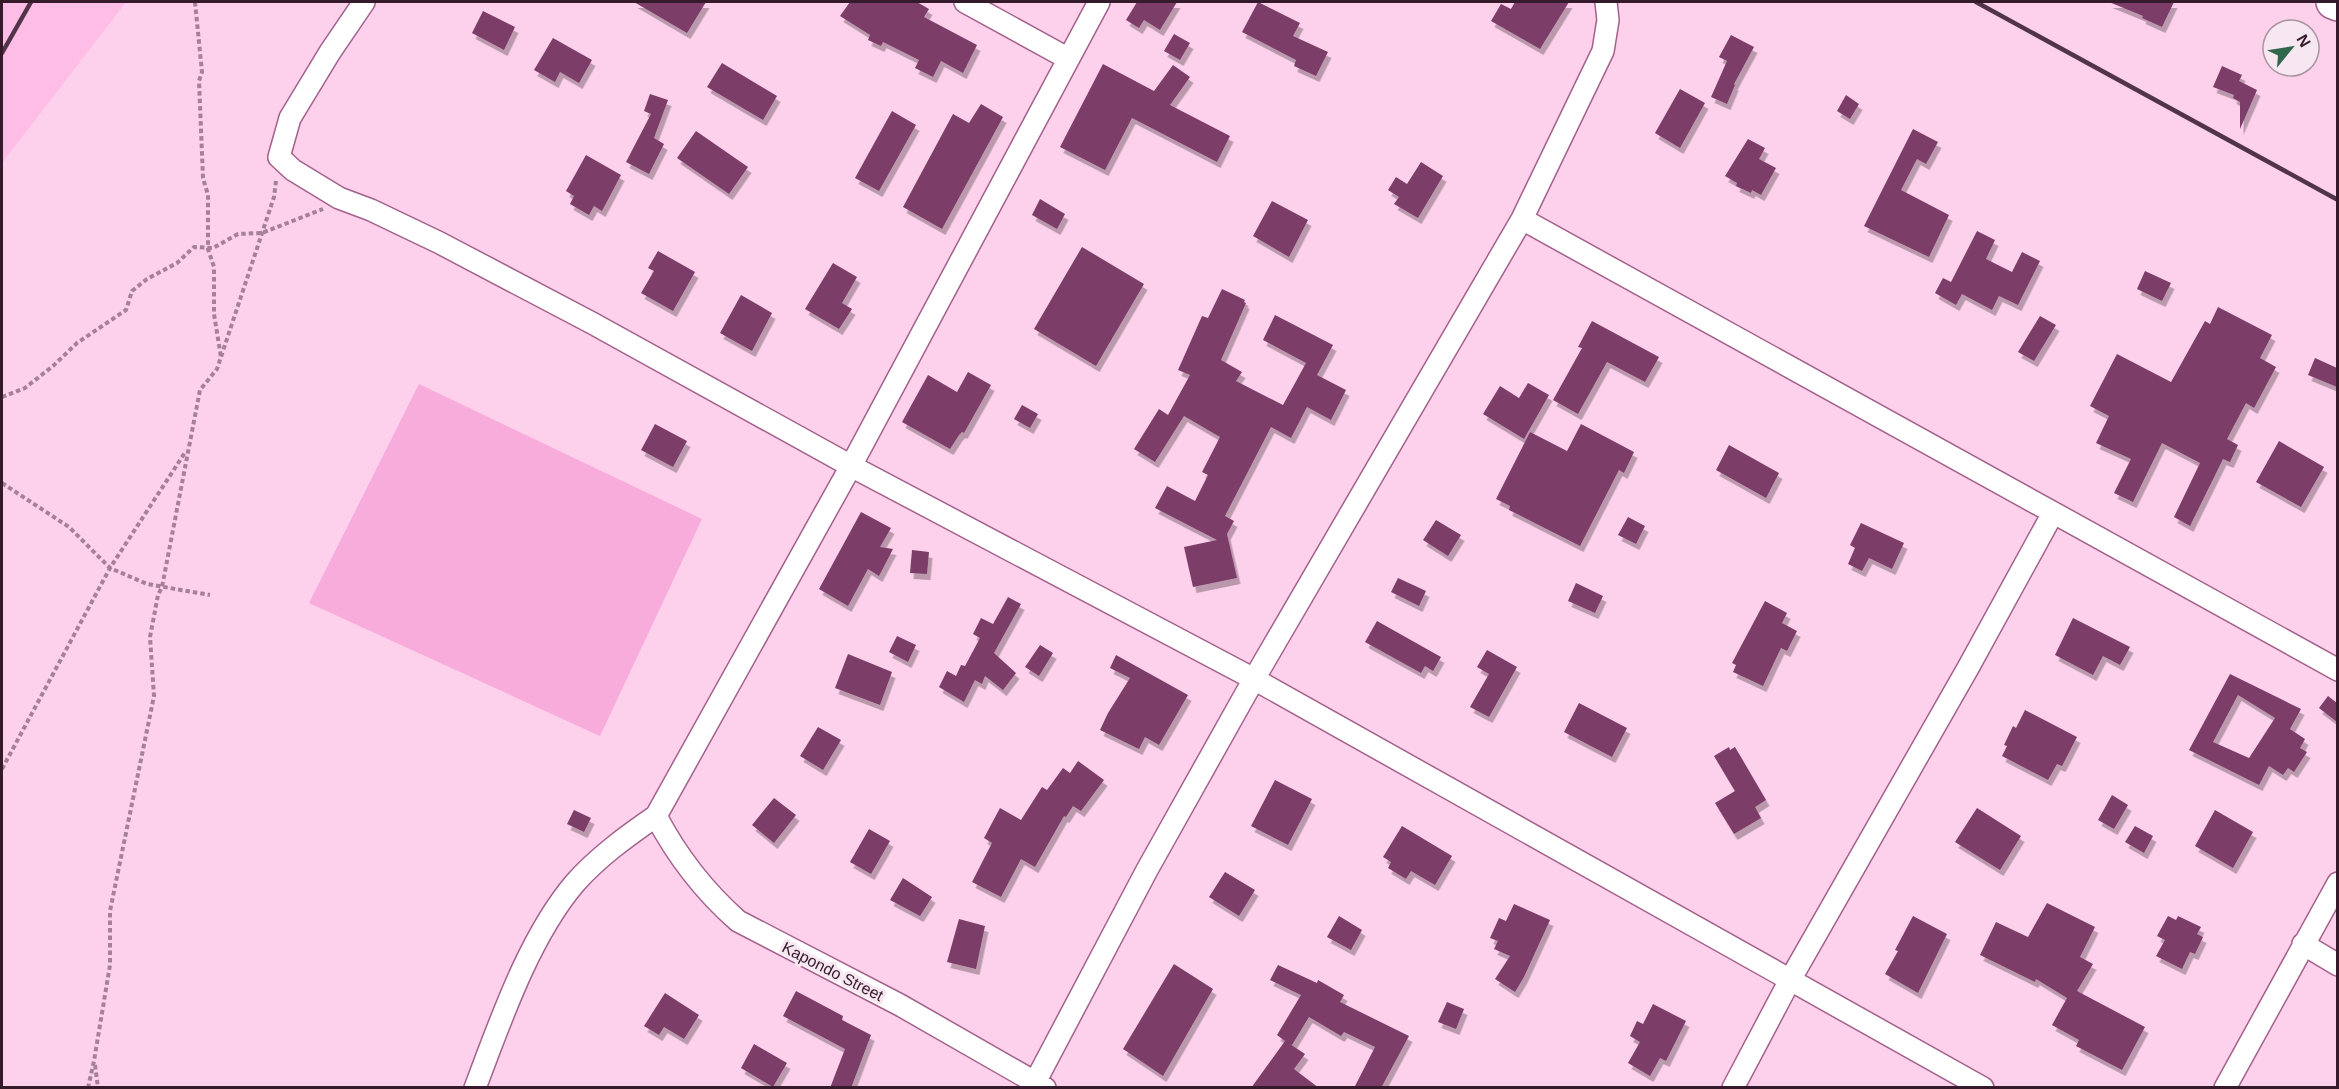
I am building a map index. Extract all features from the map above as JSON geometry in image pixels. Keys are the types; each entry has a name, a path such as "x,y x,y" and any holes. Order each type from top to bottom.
{"highway":[{"path":"2333,2 2337,4"}],"street":[{"path":"364,2 290,118 279,157 293,170 339,198 371,210 440,243 622,339 851,466 1254,679 1983,1088"},
{"path":"965,2 1067,58"},
{"path":"475,1088 509,999 551,915 576,883 618,843 656,816 851,466 1067,58 1099,2"},
{"path":"1037,1086 1147,870 1254,679 1522,219 1603,51 1608,20 1606,2"},
{"path":"1522,219 2337,670"},
{"path":"1733,1088 1790,980 1968,668 2053,513"},
{"name":"Kapondo Street","path":"656,816 665,834 698,882 738,921 900,1005 1037,1086"},
{"path":"2225,1088 2337,883"},
{"path":"2303,944 2337,965"}],"path":[{"path":"195,2 202,72 199,81 203,178 208,195 207,249 214,267 214,314 221,357"},
{"path":"88,1088 110,964 110,912 154,696 150,637 158,594 162,587 200,390 217,369 274,197 279,157"},
{"path":"2,397 25,388 77,343 126,310 132,291 147,279 177,262 194,248 207,249 238,234 262,233 325,208 339,198"},
{"path":"2,769 110,568 186,451"},
{"path":"2,483 69,527 110,568 147,584 210,595"},
{"path":"94,1061 98,1088"}],"shaded area":[{"path":"2,2 126,2 2,163"},
{"path":"419,384 702,519 600,736 309,603"}],"building":[{"path":"634,2 706,2 687,33"},
{"path":"850,2 917,2 929,9 924,17 977,45 963,73 941,61 933,77 915,68 919,60 883,42 881,46 868,40 870,35 840,16"},
{"path":"1137,2 1177,2 1160,30 1144,20 1139,28 1126,20"},
{"path":"1258,2 1300,23 1293,36 1328,52 1316,76 1294,66 1296,60 1242,32"},
{"path":"1515,2 1569,2 1540,49 1491,21 1501,4 1511,9"},
{"path":"2109,2 2174,2 2162,27 2142,18 2143,16"},
{"path":"483,11 515,27 504,50 472,33"},
{"path":"1174,34 1190,43 1180,60 1164,51"},
{"path":"1731,35 1754,47 1734,84 1727,104 1711,97 1727,61 1719,57"},
{"path":"553,38 592,60 579,83 560,72 555,82 534,70"},
{"path":"722,63 777,96 763,120 707,87"},
{"path":"1103,64 1154,91 1173,65 1190,77 1170,105 1230,136 1217,162 1132,118 1105,170 1060,147"},
{"path":"2222,66 2242,75 2239,81 2257,90 2240,129 2240,102 2233,98 2234,95 2213,87"},
{"path":"1680,89 1705,103 1680,148 1655,133"},
{"path":"650,94 668,100 654,138 664,144 649,174 626,162 651,114 644,111"},
{"path":"1846,95 1859,104 1850,119 1837,111"},
{"path":"981,104 1003,117 942,229 903,207 953,114 969,123"},
{"path":"892,111 916,125 879,191 855,178"},
{"path":"1913,129 1938,142 1926,164 1917,159 1901,190 1949,215 1929,257 1864,226"},
{"path":"696,131 748,167 729,194 677,158"},
{"path":"1748,139 1765,148 1759,159 1776,168 1761,195 1736,186 1737,183 1725,176"},
{"path":"586,155 621,175 602,211 594,206 589,215 570,204 574,196 566,191"},
{"path":"1421,162 1443,176 1418,218 1394,204 1399,197 1388,190 1396,177 1407,184"},
{"path":"1040,199 1065,214 1057,229 1032,215"},
{"path":"1272,201 1308,220 1289,257 1253,236"},
{"path":"1977,231 1995,240 1986,259 2012,272 2022,252 2040,261 2018,305 1999,296 1992,310 1962,294 1956,305 1935,293 1943,278 1951,282"},
{"path":"1082,247 1144,284 1096,366 1034,329"},
{"path":"658,251 695,272 673,311 641,293 654,271 648,268"},
{"path":"833,263 857,277 842,303 852,309 839,329 805,309"},
{"path":"2145,271 2171,283 2162,301 2137,289"},
{"path":"1222,289 1245,300 1246,303 1221,360 1242,372 1236,381 1283,405 1306,363 1263,340 1275,315 1333,345 1317,375 1346,390 1331,420 1307,407 1291,438 1271,427 1225,516 1234,521 1227,534 1237,578 1193,587 1184,547 1217,540 1155,508 1167,486 1195,501 1208,475 1202,472 1220,437 1184,416 1155,462 1134,449 1159,409 1168,415 1190,375 1178,370 1202,316 1208,318"},
{"path":"741,295 772,313 752,351 720,333"},
{"path":"2218,307 2272,335 2260,358 2276,367 2254,408 2246,403 2227,439 2238,445 2230,462 2223,459 2190,526 2174,517 2200,463 2162,443 2133,502 2114,493 2131,459 2096,443 2109,416 2090,406 2117,354 2171,382 2205,321 2210,324"},
{"path":"2040,316 2056,325 2034,361 2018,352"},
{"path":"1592,321 1659,357 1645,382 1607,362 1578,414 1553,400 1582,348 1578,347"},
{"path":"2315,358 2337,368 2337,387 2308,375"},
{"path":"968,372 991,385 964,433 959,435 950,449 902,422 928,375 957,392"},
{"path":"1528,383 1549,395 1524,439 1483,414 1500,386 1519,398"},
{"path":"1022,405 1038,414 1030,428 1014,419"},
{"path":"655,424 687,441 673,467 641,450"},
{"path":"1581,424 1634,452 1624,473 1619,470 1580,546 1509,510 1510,506 1496,499 1530,432 1567,451"},
{"path":"2279,441 2324,467 2301,507 2256,482"},
{"path":"1729,445 1779,473 1766,498 1716,470"},
{"path":"861,512 891,528 880,547 893,549 879,576 868,569 848,606 819,589"},
{"path":"1628,517 1645,526 1636,544 1618,535"},
{"path":"1436,520 1461,535 1448,556 1423,540"},
{"path":"1861,523 1904,543 1892,569 1869,558 1862,571 1848,564 1855,548 1850,545"},
{"path":"912,550 929,552 927,574 910,573"},
{"path":"1398,578 1426,591 1419,606 1391,592"},
{"path":"1576,583 1603,596 1595,613 1568,601"},
{"path":"1008,597 1021,604 994,653 1016,673 1003,690 985,676 982,684 975,680 964,702 939,687 947,671 956,676 961,665 965,666 980,638 973,634 981,618 993,624"},
{"path":"1765,601 1787,613 1782,623 1797,631 1787,651 1781,648 1763,686 1733,672 1736,665 1732,663"},
{"path":"2073,618 2130,647 2120,665 2103,656 2093,675 2055,655"},
{"path":"1377,621 1441,657 1433,671 1425,666 1421,673 1365,642"},
{"path":"897,636 916,645 908,662 889,652"},
{"path":"1040,645 1053,653 1039,676 1025,667"},
{"path":"1487,650 1517,667 1489,717 1470,707 1489,674 1477,667"},
{"path":"848,654 892,672 880,705 835,688"},
{"path":"1116,655 1188,695 1159,745 1145,737 1139,749 1100,730 1130,678 1110,668"},
{"path":"2230,674 2301,709 2290,729 2305,739 2300,748 2307,752 2294,772 2288,768 2283,775 2269,766 2259,785 2189,750","holes":["2238,695 2275,718 2249,758 2213,742"]},
{"path":"2328,696 2337,703 2337,722 2319,708"},
{"path":"1579,703 1627,728 1612,757 1564,732"},
{"path":"2025,710 2077,737 2062,766 2057,764 2048,780 2002,756 2007,746 2004,745 2013,726 2016,728"},
{"path":"818,727 841,740 823,770 800,756"},
{"path":"1729,747 1730,750 1735,747 1766,800 1755,807 1761,818 1734,834 1715,803 1735,791 1714,756"},
{"path":"1078,761 1104,780 1081,811 1073,806 1066,817 1064,816 1035,867 1021,859 1001,897 972,882 992,843 984,838 1000,808 1021,820 1042,787 1047,790 1063,768 1070,773"},
{"path":"1275,780 1312,799 1288,845 1251,826"},
{"path":"2112,795 2128,805 2114,829 2098,820"},
{"path":"774,798 796,815 774,843 752,825"},
{"path":"1977,808 2021,836 2000,870 1955,842"},
{"path":"574,810 591,818 584,832 567,824"},
{"path":"2215,810 2253,832 2233,868 2195,846"},
{"path":"1402,826 1452,856 1435,885 1411,871 1406,879 1388,868 1391,862 1383,857"},
{"path":"2135,826 2153,836 2144,853 2125,842"},
{"path":"869,829 890,841 871,874 850,862"},
{"path":"1225,872 1255,890 1239,916 1209,897"},
{"path":"903,878 932,897 920,916 890,900"},
{"path":"2047,903 2095,927 2080,957 2093,964 2077,991 2145,1027 2122,1070 2076,1046 2079,1040 2052,1025 2067,998 2036,979 2035,982 1980,955 1996,922 2028,937"},
{"path":"1514,904 1550,920 1515,992 1495,979 1510,956 1494,949 1498,941 1490,938 1499,918 1506,921"},
{"path":"1339,916 1362,930 1351,950 1327,937"},
{"path":"1913,916 1947,934 1918,993 1885,974"},
{"path":"2168,916 2176,920 2178,916 2201,927 2197,934 2203,937 2195,954 2190,952 2182,969 2156,956 2165,940 2157,936"},
{"path":"959,919 985,926 976,969 947,962"},
{"path":"1174,964 1213,989 1163,1076 1123,1049"},
{"path":"1278,965 1317,983 1318,980 1344,995 1340,1002 1409,1036 1381,1088 1354,1088 1375,1047 1344,1032 1341,1036 1309,1017 1292,1045 1290,1044 1305,1054 1294,1069 1319,1088 1251,1088 1285,1041 1277,1035 1301,995 1270,980"},
{"path":"796,991 843,1016 842,1020 871,1035 851,1088 830,1088 845,1049 783,1016"},
{"path":"665,993 699,1015 684,1039 664,1027 659,1035 644,1026"},
{"path":"1447,1002 1464,1009 1456,1029 1438,1022"},
{"path":"1653,1004 1686,1021 1666,1061 1660,1058 1650,1076 1628,1063 1640,1042 1630,1036 1637,1021 1643,1024"},
{"path":"754,1044 787,1063 773,1087 741,1068"}],"railway":[{"path":"2,53 31,2"},
{"path":"1976,2 2338,200"}]}
